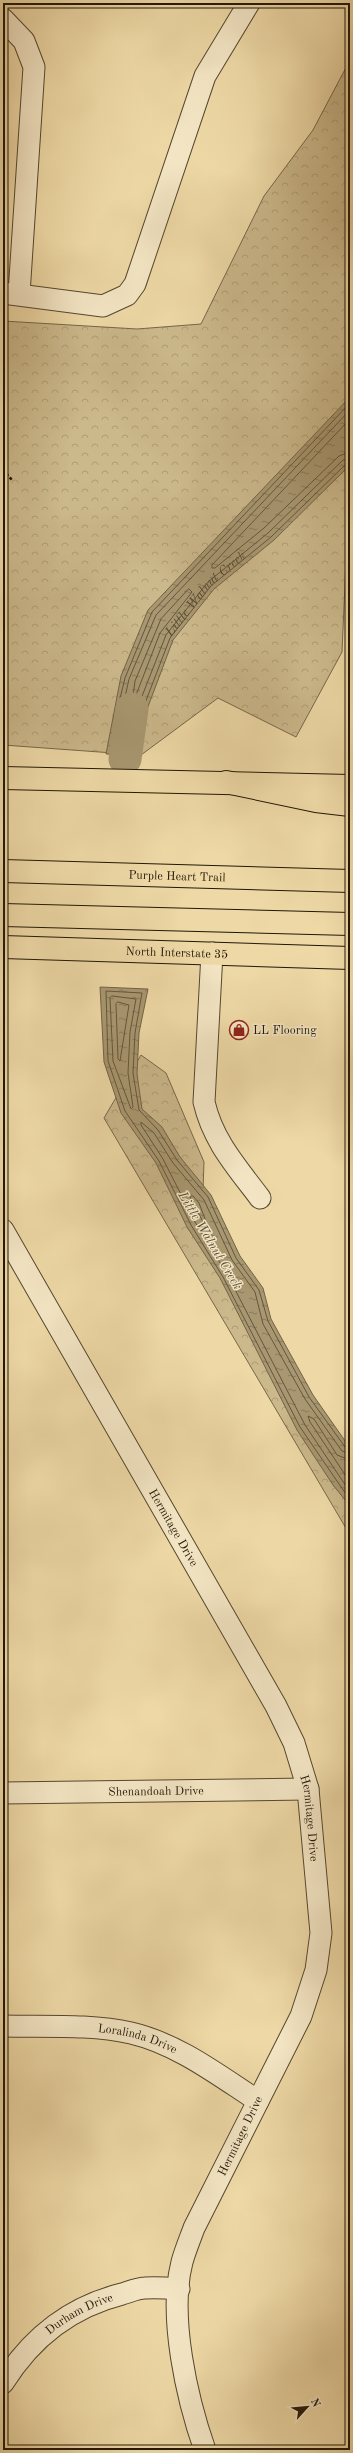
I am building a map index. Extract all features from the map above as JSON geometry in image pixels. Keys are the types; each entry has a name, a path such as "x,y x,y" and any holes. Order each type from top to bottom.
{"main road":[{"path":"3,778 350,786"},
{"path":"226,782 316,801 350,805"},
{"name":"Purple Heart Trail","path":"3,871 350,881"},
{"path":"3,915 350,924"},
{"name":"North Interstate 35","path":"3,947 350,958"}],"street":[{"path":"3,19 24,41 34,67 11,293 103,306 127,295 135,284 205,76 249,3"},
{"path":"212,953 204,1102 209,1123 223,1150 260,1198"},
{"name":"Hermitage Drive","path":"6,1242 276,1706 294,1744 308,1789 321,1933 316,1970 301,2016 194,2228 182,2263 179,2289 178,2328 193,2415 205,2450"},
{"name":"Shenandoah Drive","path":"3,1793 308,1789"},
{"name":"Loralinda Drive","path":"3,2026 92,2028 131,2034 167,2045 206,2066 258,2100"},
{"name":"Durham Drive","path":"3,2382 18,2359 45,2331 74,2312 108,2297 145,2288 179,2289"}],"path":[{"path":"3,470 12,480"}],"green space":[{"path":"350,60 350,556 346,561 342,652 296,737 218,698 141,755 3,745 3,321 137,329 201,324 264,196 313,130"},
{"path":"141,1055 166,1073 204,1162 203,1190 283,1352 350,1461 350,1535 104,1118"}],"water":[{"path":"350,397 350,465 274,540 214,589 173,640 146,712 141,755 106,754 121,676 148,610"},
{"path":"100,987 148,989 139,1033 137,1074 142,1109 162,1127 180,1157 211,1195 240,1256 263,1288 271,1319 313,1395 350,1448 350,1506 333,1485 297,1430 220,1278 187,1227 156,1163 121,1113 104,1062"}],"waterway":[{"name":"Little Walnut Creek","path":"125,759 132,709"}],"place":[{"name":"LL Flooring","path":"239,1030"}]}
